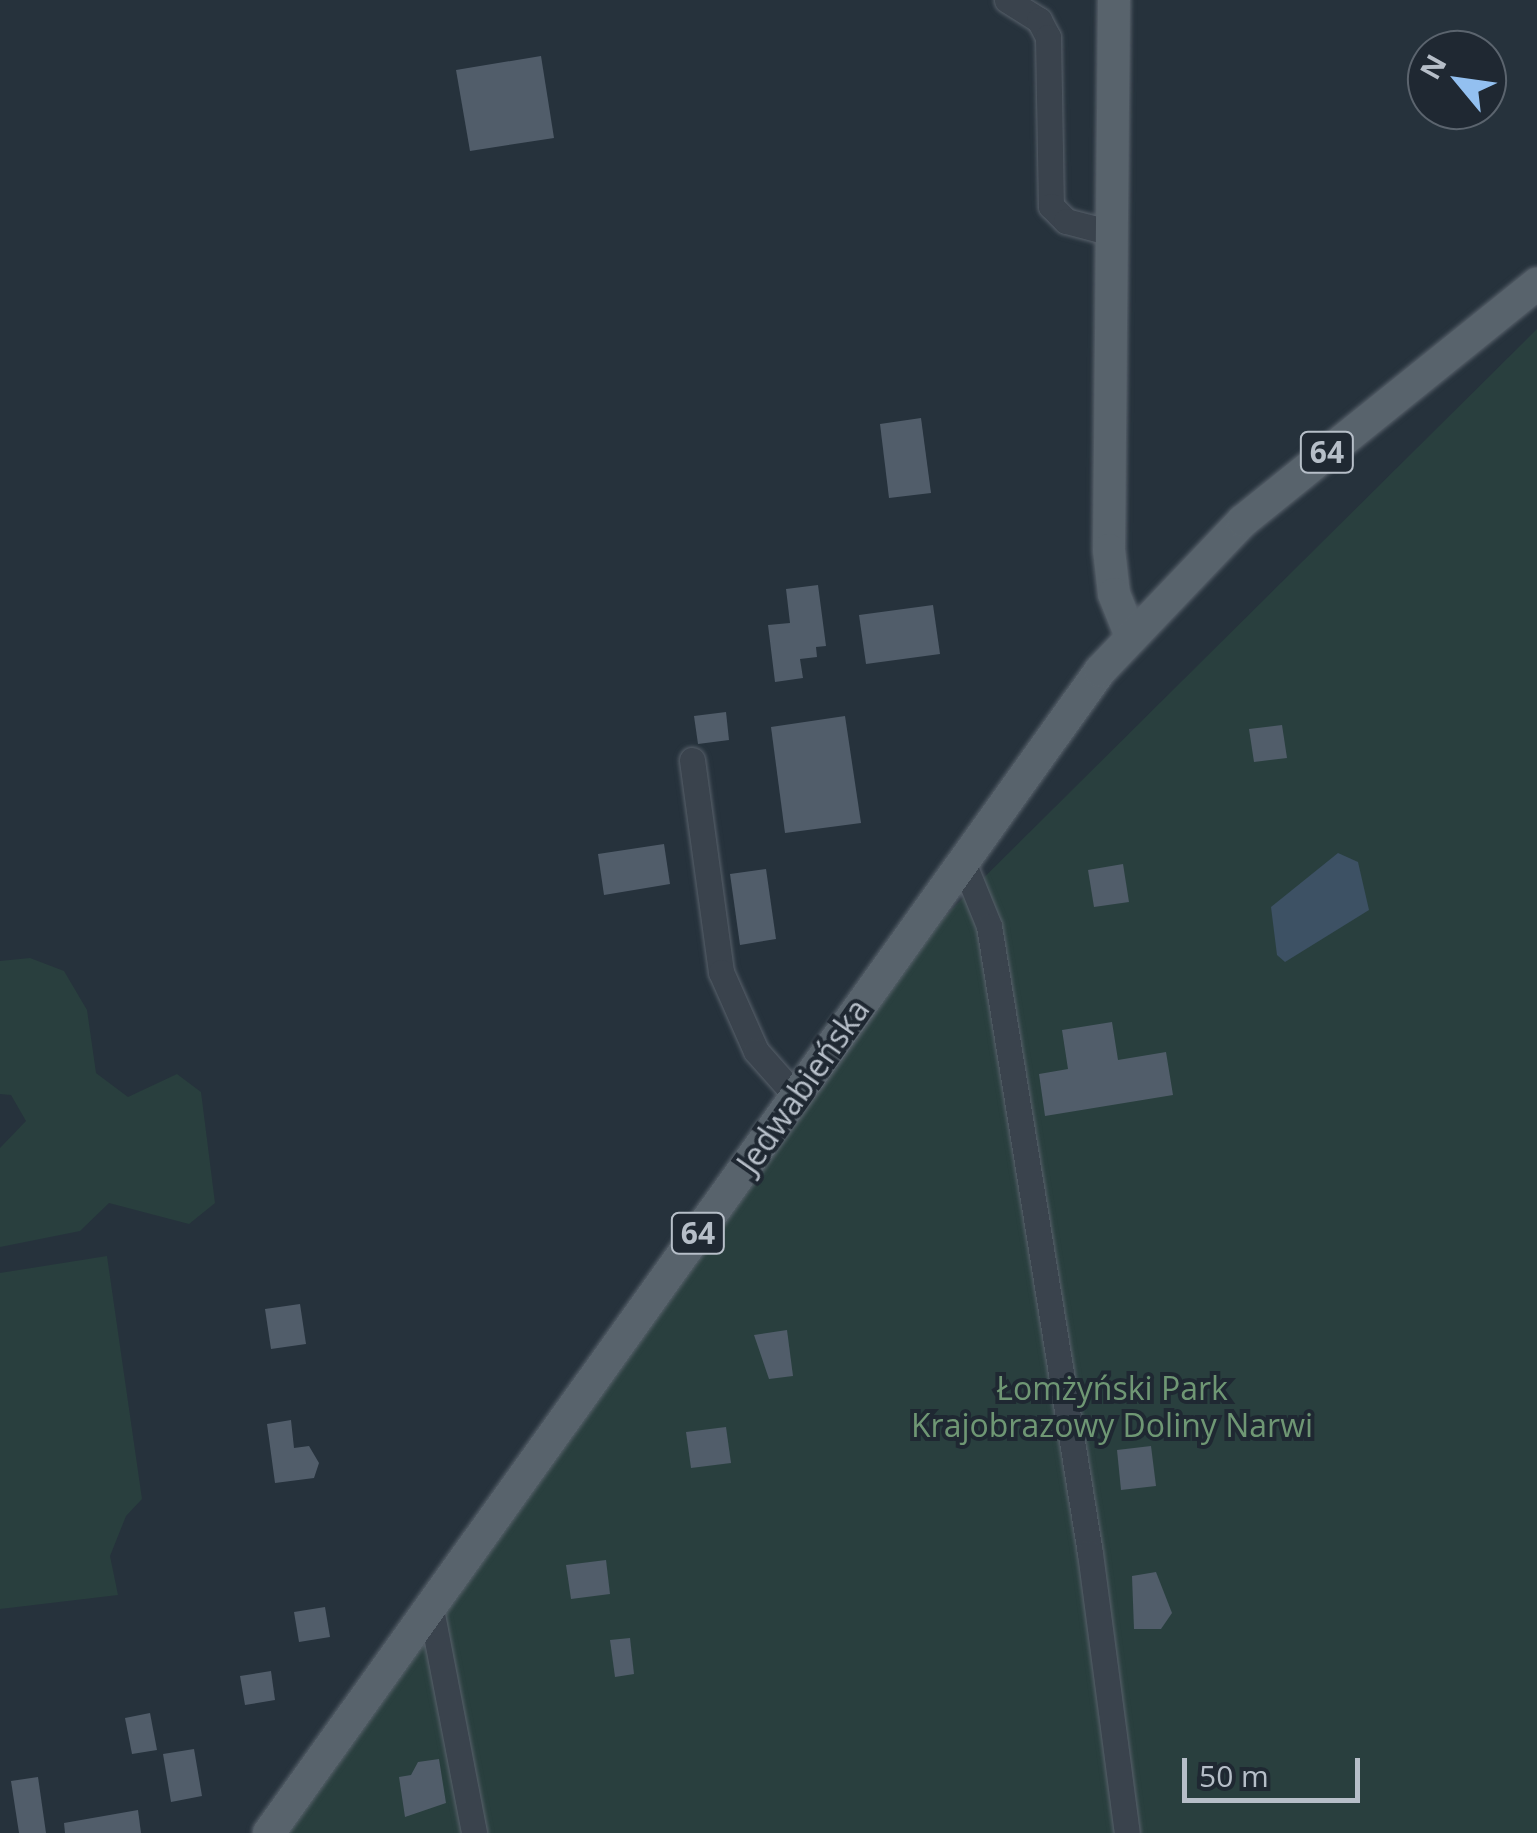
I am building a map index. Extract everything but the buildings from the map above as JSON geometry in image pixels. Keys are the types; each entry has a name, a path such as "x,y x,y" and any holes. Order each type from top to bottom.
{"main road":[{"path":"1114,0 1109,550 1118,607 1130,634"},
{"name":"64","path":"1130,634 1243,521 1537,284"},
{"name":"Jedwabieńska","path":"269,1833 1130,634"}],"lane":[{"path":"1007,0 1039,20 1048,38 1051,206 1066,221 1112,233"},
{"path":"692,760 721,972 756,1052 796,1096"},
{"path":"964,862 988,926 1090,1553 1127,1833"},
{"path":"431,1609 474,1833"}],"green space":[{"name":"Łomżyński Park Krajobrazowy Doliny Narwi","path":"1537,329 1537,1833 281,1833 937,924"},
{"path":"30,958 64,971 87,1010 96,1073 128,1097 177,1074 201,1092 215,1203 189,1224 109,1203 80,1231 0,1247 0,1148 26,1121 11,1095 0,1094 0,961"},
{"path":"107,1256 142,1499 126,1516 110,1556 118,1595 0,1609 0,1273"}],"water":[{"path":"1338,853 1358,862 1369,910 1285,962 1277,955 1271,907"}]}
